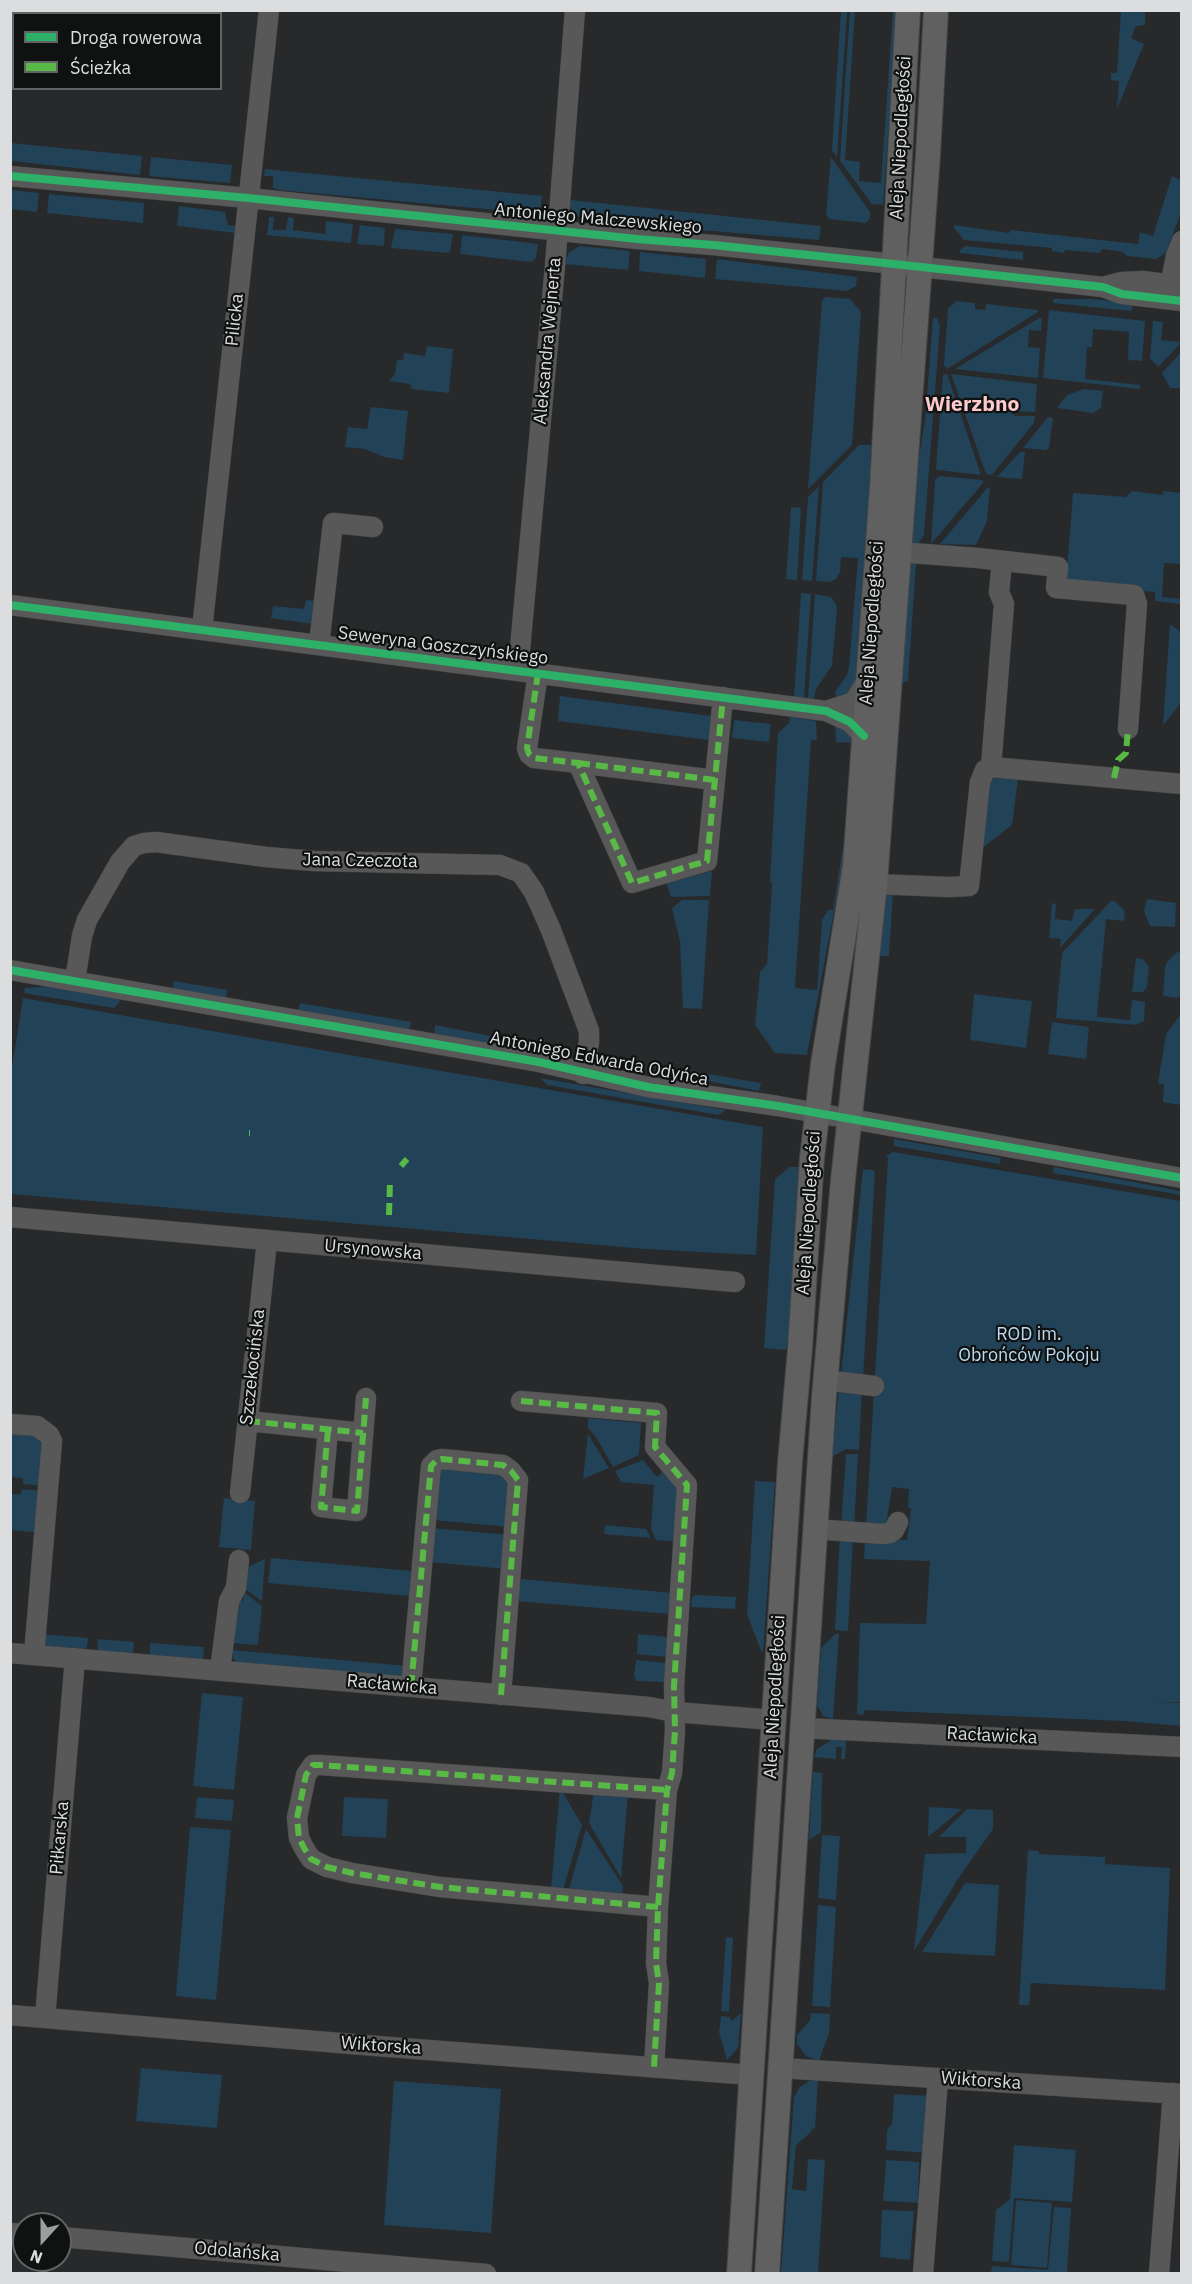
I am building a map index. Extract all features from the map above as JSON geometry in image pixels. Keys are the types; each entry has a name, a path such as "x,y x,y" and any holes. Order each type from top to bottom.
{"main road":[{"name":"Aleja Niepodległości","path":"739,2274 790,1462 816,1114 855,866 908,10"},
{"name":"Aleja Niepodległości","path":"767,2274 825,1380 875,884 920,267 936,10"}],"street":[{"name":"Pilicka","path":"202,630 268,10"},
{"name":"Aleksandra Wejnerta","path":"518,670 575,10"},
{"name":"Antoniego Malczewskiego","path":"10,176 248,198 1103,286 1122,282 1175,293"},
{"path":"1175,293 1176,256 1182,241"},
{"path":"319,645 333,523 373,526"},
{"path":"898,552 1058,567 1056,588 1132,594 1136,597 1128,729"},
{"path":"991,767 1004,604 999,592 1002,562"},
{"name":"Seweryna Goszczyńskiego","path":"10,605 826,711 850,722 864,736"},
{"path":"538,673 527,748 529,754 534,758 715,780"},
{"name":"Seweryna Goszczyńskiego","path":"826,711 854,702 868,679"},
{"path":"578,763 632,883 707,861 723,697"},
{"path":"875,884 949,888 969,886 980,782 985,770 991,767 1182,784"},
{"name":"Jana Czeczota","path":"75,981 82,936 87,920 120,862 134,846 144,843 156,842 314,861 500,865 520,873 534,892 551,930 589,1031 583,1074"},
{"name":"Antoniego Edwarda Odyńca","path":"10,970 539,1062 648,1088 816,1114 1182,1178"},
{"name":"Ursynowska","path":"10,1217 735,1282"},
{"name":"Szczekocińska","path":"240,1493 267,1241"},
{"path":"825,1380 874,1386"},
{"path":"328,1430 321,1507 357,1511 366,1398"},
{"path":"521,1401 657,1413 655,1447 687,1485 674,1712 675,1731 672,1773 667,1790 658,1907 656,1964 659,1983 654,2067"},
{"path":"248,1421 363,1433"},
{"path":"10,1424 37,1426 49,1435 52,1441 34,1655"},
{"path":"411,1687 431,1466 437,1460 503,1465 512,1471 518,1480 501,1695"},
{"path":"814,1529 883,1534 894,1530 898,1522"},
{"path":"220,1670 229,1601 236,1588 239,1560"},
{"name":"Racławicka","path":"10,1653 650,1707 674,1712 774,1720"},
{"name":"Piłkarska","path":"45,2018 75,1658"},
{"name":"Racławicka","path":"802,1728 1182,1747"},
{"path":"658,1907 440,1887 343,1871 327,1867 311,1859 299,1838 297,1818 306,1775 313,1765 667,1790"},
{"name":"Wiktorska","path":"10,2015 752,2075"},
{"name":"Wiktorska","path":"781,2068 1177,2093"},
{"path":"923,2274 938,2078"},
{"path":"1159,2274 1177,2093"},
{"name":"Odolańska","path":"72,2238 486,2274"}],"green space":[{"path":"841,11 847,11 837,157 832,150"},
{"path":"850,11 855,11 845,160 860,162 859,181 881,183 893,11 897,11 883,205 872,204 840,161"},
{"path":"1121,11 1145,11 1145,25 1136,26 1131,38 1144,44 1117,109 1119,81 1111,80 1111,73 1117,73"},
{"path":"11,143 142,156 140,175 11,161"},
{"path":"151,157 232,165 230,183 149,176"},
{"path":"831,157 870,212 870,218 866,223 829,219 826,214"},
{"path":"265,169 542,196 540,214 279,190 273,188 273,176 264,176"},
{"path":"1172,176 1181,180 1181,212 1166,253 1156,259 1127,256 1123,252 1103,249 1099,253 1065,250 1064,253 1052,251 1052,248 964,240 954,228 954,225 1009,233 1010,230 1138,244 1140,232 1153,236"},
{"path":"11,190 39,193 37,212 11,209"},
{"path":"49,194 144,203 143,223 47,213"},
{"path":"570,200 821,226 819,240 582,220 570,208"},
{"path":"179,206 225,212 228,225 235,226 235,233 177,226"},
{"path":"269,217 274,217 273,230 286,230 288,217 294,218 293,230 325,234 326,221 353,224 351,243 267,235"},
{"path":"360,225 385,228 384,246 357,244"},
{"path":"395,229 453,234 450,253 391,248"},
{"path":"462,235 538,244 536,258 531,262 460,254"},
{"path":"580,246 630,251 628,270 564,264 569,252"},
{"path":"965,246 1023,252 1023,260 960,253"},
{"path":"640,252 706,259 705,278 639,271"},
{"path":"717,259 857,277 856,286 847,291 715,279"},
{"path":"826,297 850,299 861,312 852,445 808,489 822,300"},
{"path":"1053,299 1090,299 1135,303 1131,311 1053,303"},
{"path":"957,301 975,303 975,309 985,310 986,304 1038,310 1038,312 947,369 944,365 948,308"},
{"path":"1049,310 1145,321 1142,361 1128,360 1129,332 1093,329 1092,347 1087,347 1085,379 1140,385 1140,389 1043,378"},
{"path":"933,318 937,318 940,326 924,535 918,544 913,545 910,542 917,469 925,421"},
{"path":"1042,318 1041,331 1029,330 1028,347 1040,348 1038,378 955,369"},
{"path":"1153,321 1163,322 1161,340 1181,342 1158,367 1150,358"},
{"path":"427,346 453,349 449,393 412,389 410,384 389,381 395,374 397,360 403,360 404,353 425,356"},
{"path":"1181,352 1181,388 1170,388 1162,373"},
{"path":"947,374 981,475 937,470 936,468 943,375"},
{"path":"951,374 1037,384 1035,412 1009,411 1015,416 1035,416 1034,423 992,475 986,474"},
{"path":"1084,389 1103,391 1101,408 1093,413 1057,408 1067,395"},
{"path":"371,407 408,411 403,460 384,457 365,449 345,447 348,427 367,429"},
{"path":"1048,417 1053,418 1049,448 1046,450 1023,448"},
{"path":"859,445 871,445 867,558 858,683 855,690 837,700 835,692 847,675 849,667 858,558 841,557 840,572 836,579 830,582 816,581 823,482"},
{"path":"1020,452 1025,452 1022,479 997,477"},
{"path":"939,476 984,482 931,544 935,480"},
{"path":"819,486 812,581 802,580 808,497"},
{"path":"988,487 990,488 987,521 976,545 940,544"},
{"path":"1132,491 1163,495 1163,491 1181,493 1181,564 1164,563 1162,597 1181,599 1181,604 1155,601 1155,592 1066,584 1073,493 1126,497"},
{"path":"791,507 801,508 797,580 786,579"},
{"path":"908,561 916,564 908,681 901,683"},
{"path":"801,593 811,594 804,698 794,697"},
{"path":"815,594 831,597 837,609 832,666 816,689 814,699 808,698"},
{"path":"306,600 315,601 313,624 271,618 273,606 304,609"},
{"path":"1170,624 1181,632 1181,703 1163,725"},
{"path":"560,696 711,716 709,740 558,721"},
{"path":"790,717 816,721 817,740 811,740 795,988 817,990 822,920 828,910 833,910 844,841 852,743 836,742 835,723 853,736 847,842 807,1055 775,1053 755,1025 760,972 767,964 778,733 789,723"},
{"path":"734,720 771,724 769,742 732,738"},
{"path":"993,778 1018,779 1012,825 982,848 987,786"},
{"path":"712,871 710,896 671,897 666,883"},
{"path":"893,892 889,956 880,956 885,896"},
{"path":"1147,899 1176,903 1175,927 1150,926 1144,911"},
{"path":"682,900 709,900 702,1009 683,1008 680,942 672,908"},
{"path":"1111,901 1115,901 1125,911 1124,921 1106,919 1097,1017 1130,1020 1132,1000 1145,1002 1144,1021 1136,1025 1056,1018 1062,953"},
{"path":"1052,903 1056,904 1055,919 1072,921 1075,909 1095,909 1060,948 1061,939 1049,938"},
{"path":"1177,952 1181,953 1181,994 1178,998 1163,996 1165,967"},
{"path":"1136,958 1142,959 1149,966 1147,987 1143,992 1132,992"},
{"path":"174,981 227,990 226,998 173,989"},
{"path":"53,986 120,998 119,1003 114,1008 24,993 25,988"},
{"path":"974,994 1032,1001 1026,1048 970,1040"},
{"path":"23,998 763,1127 756,1255 646,1249 11,1194 11,1073"},
{"path":"300,1003 411,1022 409,1030 298,1011"},
{"path":"1181,1014 1181,1105 1163,1102 1164,1084 1158,1083 1166,1034"},
{"path":"1052,1022 1089,1027 1086,1059 1048,1054"},
{"path":"435,1025 496,1037 497,1045 434,1034"},
{"path":"697,1072 761,1083 759,1091 698,1079"},
{"path":"540,1078 726,1110 718,1115 547,1085"},
{"path":"894,1139 1001,1158 1000,1164 894,1146"},
{"name":"ROD im. Obrońców Pokoju","path":"893,1152 1181,1201 1182,1702 1158,1702 1181,1703 1181,1726 1124,1721 864,1710 864,1715 857,1714 860,1623 926,1624 930,1561 864,1559 865,1537 907,1540 911,1508 908,1508 909,1489 892,1487 886,1525 866,1525 888,1158 886,1156"},
{"path":"790,1167 802,1167 786,1350 764,1348 775,1179"},
{"path":"1054,1167 1181,1191 1181,1195 1053,1173"},
{"path":"863,1169 873,1170 875,1173 863,1379 841,1375"},
{"path":"862,1387 859,1450 846,1449 832,1457 839,1388"},
{"path":"588,1418 641,1423 639,1455 613,1467 596,1437 588,1428"},
{"path":"10,1432 37,1434 43,1440 44,1486 23,1484 23,1478 11,1477"},
{"path":"588,1434 609,1468 583,1479"},
{"path":"846,1454 858,1454 854,1528 841,1527"},
{"path":"643,1460 657,1477 666,1469 678,1487 679,1542 656,1540 651,1529 654,1485 621,1482 615,1471"},
{"path":"438,1468 496,1469 509,1478 510,1527 433,1520"},
{"path":"755,1481 775,1482 763,1653 747,1614"},
{"path":"22,1489 43,1491 41,1533 11,1530 10,1494 21,1494"},
{"path":"224,1498 255,1501 251,1550 219,1547"},
{"path":"605,1525 646,1529 651,1538 604,1534"},
{"path":"432,1528 510,1535 507,1569 429,1562"},
{"path":"840,1535 853,1536 848,1631 835,1630"},
{"path":"271,1558 411,1571 409,1596 268,1583"},
{"path":"265,1559 262,1601 245,1589 248,1567"},
{"path":"522,1579 672,1593 670,1614 516,1601 518,1583"},
{"path":"245,1593 262,1606 258,1645 232,1643 238,1601 243,1601"},
{"path":"695,1595 736,1597 735,1609 691,1607 692,1597"},
{"path":"40,1634 88,1638 87,1647 85,1650 44,1648"},
{"path":"638,1634 668,1637 667,1657 637,1654"},
{"path":"835,1634 839,1634 833,1719 823,1716 817,1705 821,1648"},
{"path":"97,1639 134,1642 133,1652 132,1654 98,1651"},
{"path":"150,1643 204,1647 203,1662 150,1657"},
{"path":"232,1650 407,1666 404,1678 237,1663 233,1658"},
{"path":"636,1660 666,1663 664,1682 636,1681 634,1675"},
{"path":"202,1693 243,1697 234,1790 193,1786"},
{"path":"831,1740 846,1740 845,1759 841,1759 842,1747 836,1747 836,1759 814,1757 817,1749"},
{"path":"813,1772 822,1773 821,1832 809,1840"},
{"path":"560,1788 582,1825 563,1890 551,1889"},
{"path":"594,1791 628,1793 621,1878 589,1823"},
{"path":"197,1797 234,1800 232,1821 195,1818"},
{"path":"344,1797 388,1799 386,1838 342,1836"},
{"path":"929,1807 962,1809 928,1837"},
{"path":"967,1809 993,1810 993,1829 958,1879 914,1951 925,1854 966,1853 966,1837 939,1837"},
{"path":"190,1827 231,1830 216,2000 176,1996"},
{"path":"586,1829 623,1886 622,1894 570,1891"},
{"path":"822,1835 840,1836 836,1900 818,1898"},
{"path":"1028,1850 1039,1851 1039,1854 1105,1857 1105,1864 1170,1868 1165,1990 1031,1983 1029,2005 1019,2005"},
{"path":"965,1883 999,1885 995,1956 922,1952"},
{"path":"818,1905 836,1907 830,2007 812,2006"},
{"path":"726,1937 733,1938 729,2012 721,2011"},
{"path":"741,2013 738,2048 727,2060 719,2032 721,2016 730,2017 731,2021"},
{"path":"811,2013 830,2014 829,2033 819,2061 806,2056 797,2044 797,2035 810,2020"},
{"path":"141,2068 222,2075 217,2128 136,2121"},
{"path":"811,2080 818,2080 815,2128 796,2145 792,2189 806,2191 808,2159 825,2160 818,2273 781,2273 794,2097 800,2087"},
{"path":"394,2081 501,2089 491,2233 384,2225"},
{"path":"894,2094 931,2096 927,2153 886,2150 887,2130 892,2124"},
{"path":"1014,2145 1076,2150 1072,2202 1014,2198 1009,2262 992,2261 996,2210 1010,2199"},
{"path":"886,2160 919,2162 918,2203 883,2201"},
{"path":"1016,2200 1052,2203 1047,2268 1011,2265"},
{"path":"1054,2207 1071,2208 1067,2273 991,2273 992,2266 1048,2270"},
{"path":"882,2210 914,2211 910,2260 880,2257"}],"marked path":[{"path":"538,673 527,748 529,754 534,758 578,763 632,883 707,861 723,697"},
{"path":"1114,778 1118,760 1126,753 1128,729"},
{"path":"578,763 715,780"},
{"path":"401,1166 407,1159"},
{"path":"389,1215 390,1180"},
{"path":"328,1430 321,1507 357,1511 366,1398"},
{"path":"521,1401 657,1413 655,1447 687,1485 674,1686 675,1731 672,1773 667,1790 658,1907 656,1963 659,1983 654,2067"},
{"path":"248,1421 363,1433"},
{"path":"411,1687 431,1466 437,1460 442,1459 503,1465 518,1480 501,1695"},
{"path":"658,1907 440,1887 327,1867 311,1859 304,1848 299,1838 297,1818 306,1775 313,1765 667,1790"}],"cycle path":[{"path":"10,176 894,264 1103,287 1122,294 1182,301"},
{"path":"10,605 826,711 850,722 864,736"},
{"path":"10,970 539,1062 648,1087 778,1106 1182,1178"}],"district":[{"name":"Wierzbno","path":"972,405"}]}
